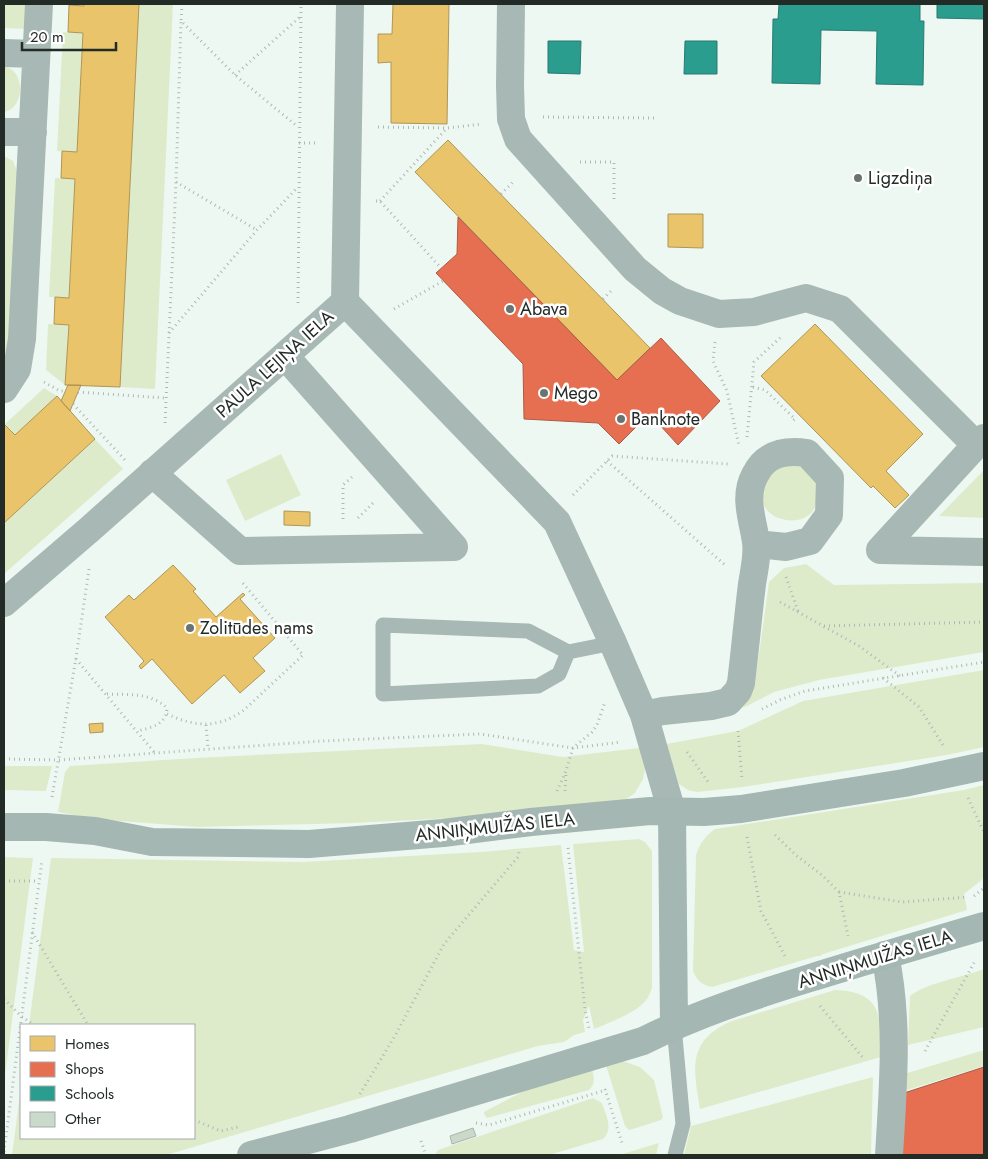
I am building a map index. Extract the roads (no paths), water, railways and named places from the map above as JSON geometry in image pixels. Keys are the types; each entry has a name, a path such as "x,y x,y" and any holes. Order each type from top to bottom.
{"street":[{"path":"4,389 17,369 22,339 39,4"},
{"name":"PAULA LEJIŅA IELA","path":"4,603 345,302 350,4"},
{"path":"512,4 511,119 518,139 635,269 662,292 680,301 719,314 754,312 806,298 840,309 980,441 880,550 984,552"},
{"path":"4,53 36,54"},
{"path":"4,132 33,132"},
{"path":"345,302 557,522 618,653 657,729 672,812 674,1026"},
{"path":"148,477 240,551 344,541 454,547 285,356"},
{"path":"657,729 732,711 741,683 757,544 749,514 749,490 762,464 776,454 790,451 807,453 830,478 829,515 810,541 786,547 757,544"},
{"name":"ANNIŅMUIŽAS IELA","path":"4,827 46,827 95,831 152,842 309,844 443,833 531,822 650,811 704,812 741,809 904,783 984,766"},
{"name":"ANNIŅMUIŽAS IELA","path":"251,1155 350,1129 643,1041 722,1006 884,954 984,926"},
{"path":"884,954 891,987 894,1062 889,1155"}],"lane":[{"path":"568,652 559,674 538,686 383,694 383,625 528,631 568,652 618,653"},
{"path":"674,1026 683,1124 675,1155"}],"place":[{"name":"Ligzdiņa","path":"858,178"},
{"name":"Abava","path":"510,309"},
{"name":"Mego","path":"544,393"},
{"name":"Banknote","path":"621,419"},
{"name":"Zolitūdes nams","path":"190,628"}]}
